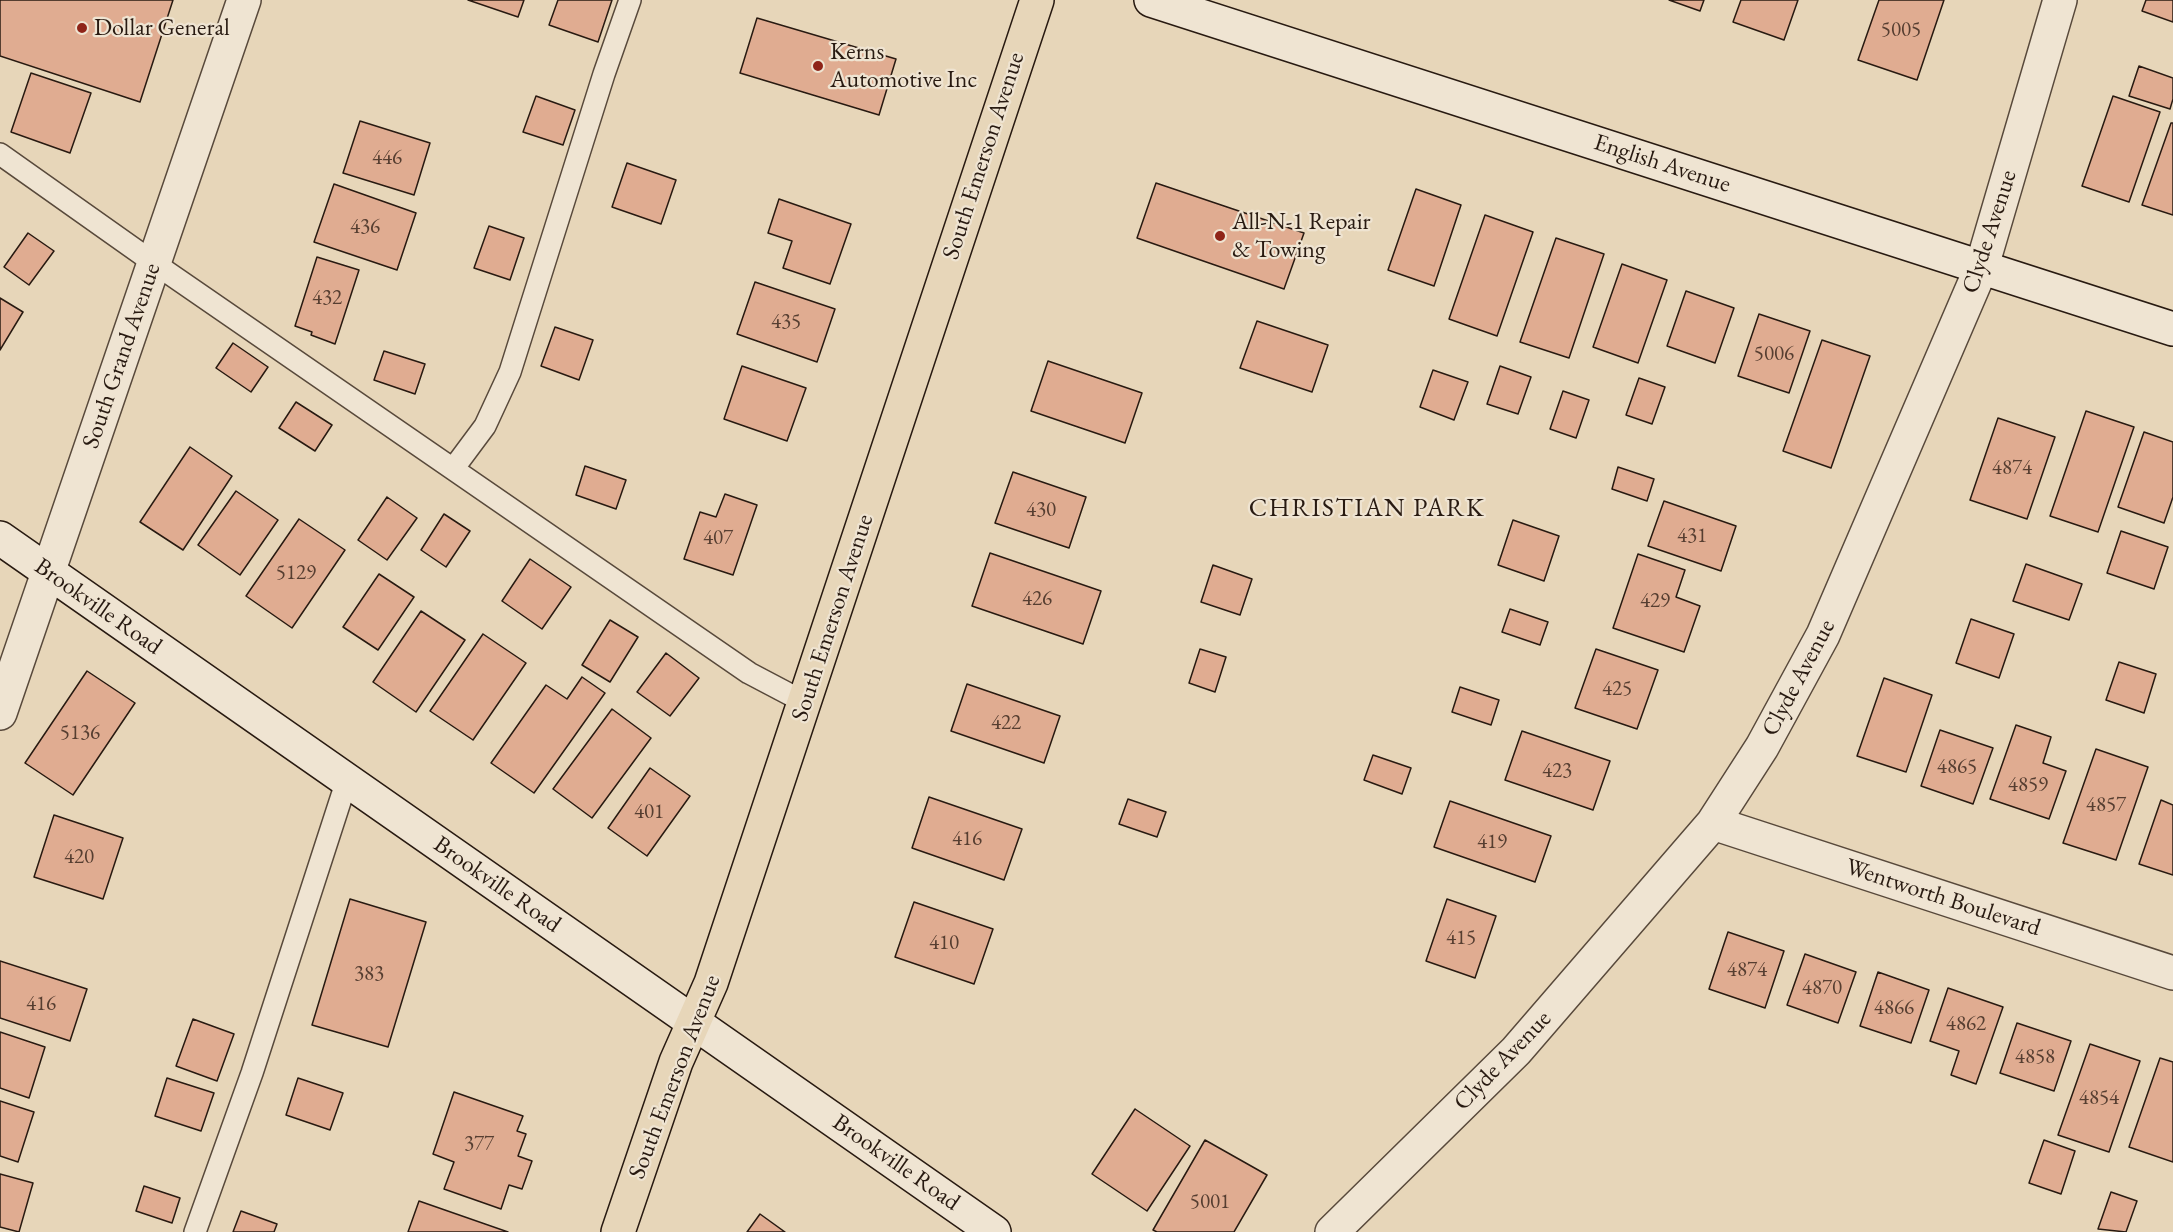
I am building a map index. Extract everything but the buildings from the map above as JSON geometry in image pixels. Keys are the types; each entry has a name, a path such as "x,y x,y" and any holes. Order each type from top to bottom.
{"main road":[{"name":"South Emerson Avenue","path":"618,1232 676,1062 711,983 806,703 1037,0"}],"street":[{"name":"South Grand Avenue","path":"0,713 244,0"},
{"name":"English Avenue","path":"1150,0 2173,329"},
{"name":"Clyde Avenue","path":"1332,1232 1516,1051 1713,823 1780,716 1822,635 1982,267 2061,0"},
{"name":"Brookville Road","path":"0,538 994,1232"},
{"name":"Wentworth Boulevard","path":"1713,823 2173,973"}],"lane":[{"path":"453,469 486,426 510,372 589,119 630,0"},
{"path":"0,154 154,263 749,673 806,703"},
{"path":"195,1232 252,1072 347,780"}],"place":[{"name":"Dollar General","path":"82,28"},
{"name":"Kerns Automotive Inc","path":"818,66"},
{"name":"All-N-1 Repair & Towing","path":"1220,236"}],"district":[{"name":"CHRISTIAN PARK","path":"1367,509"}]}
